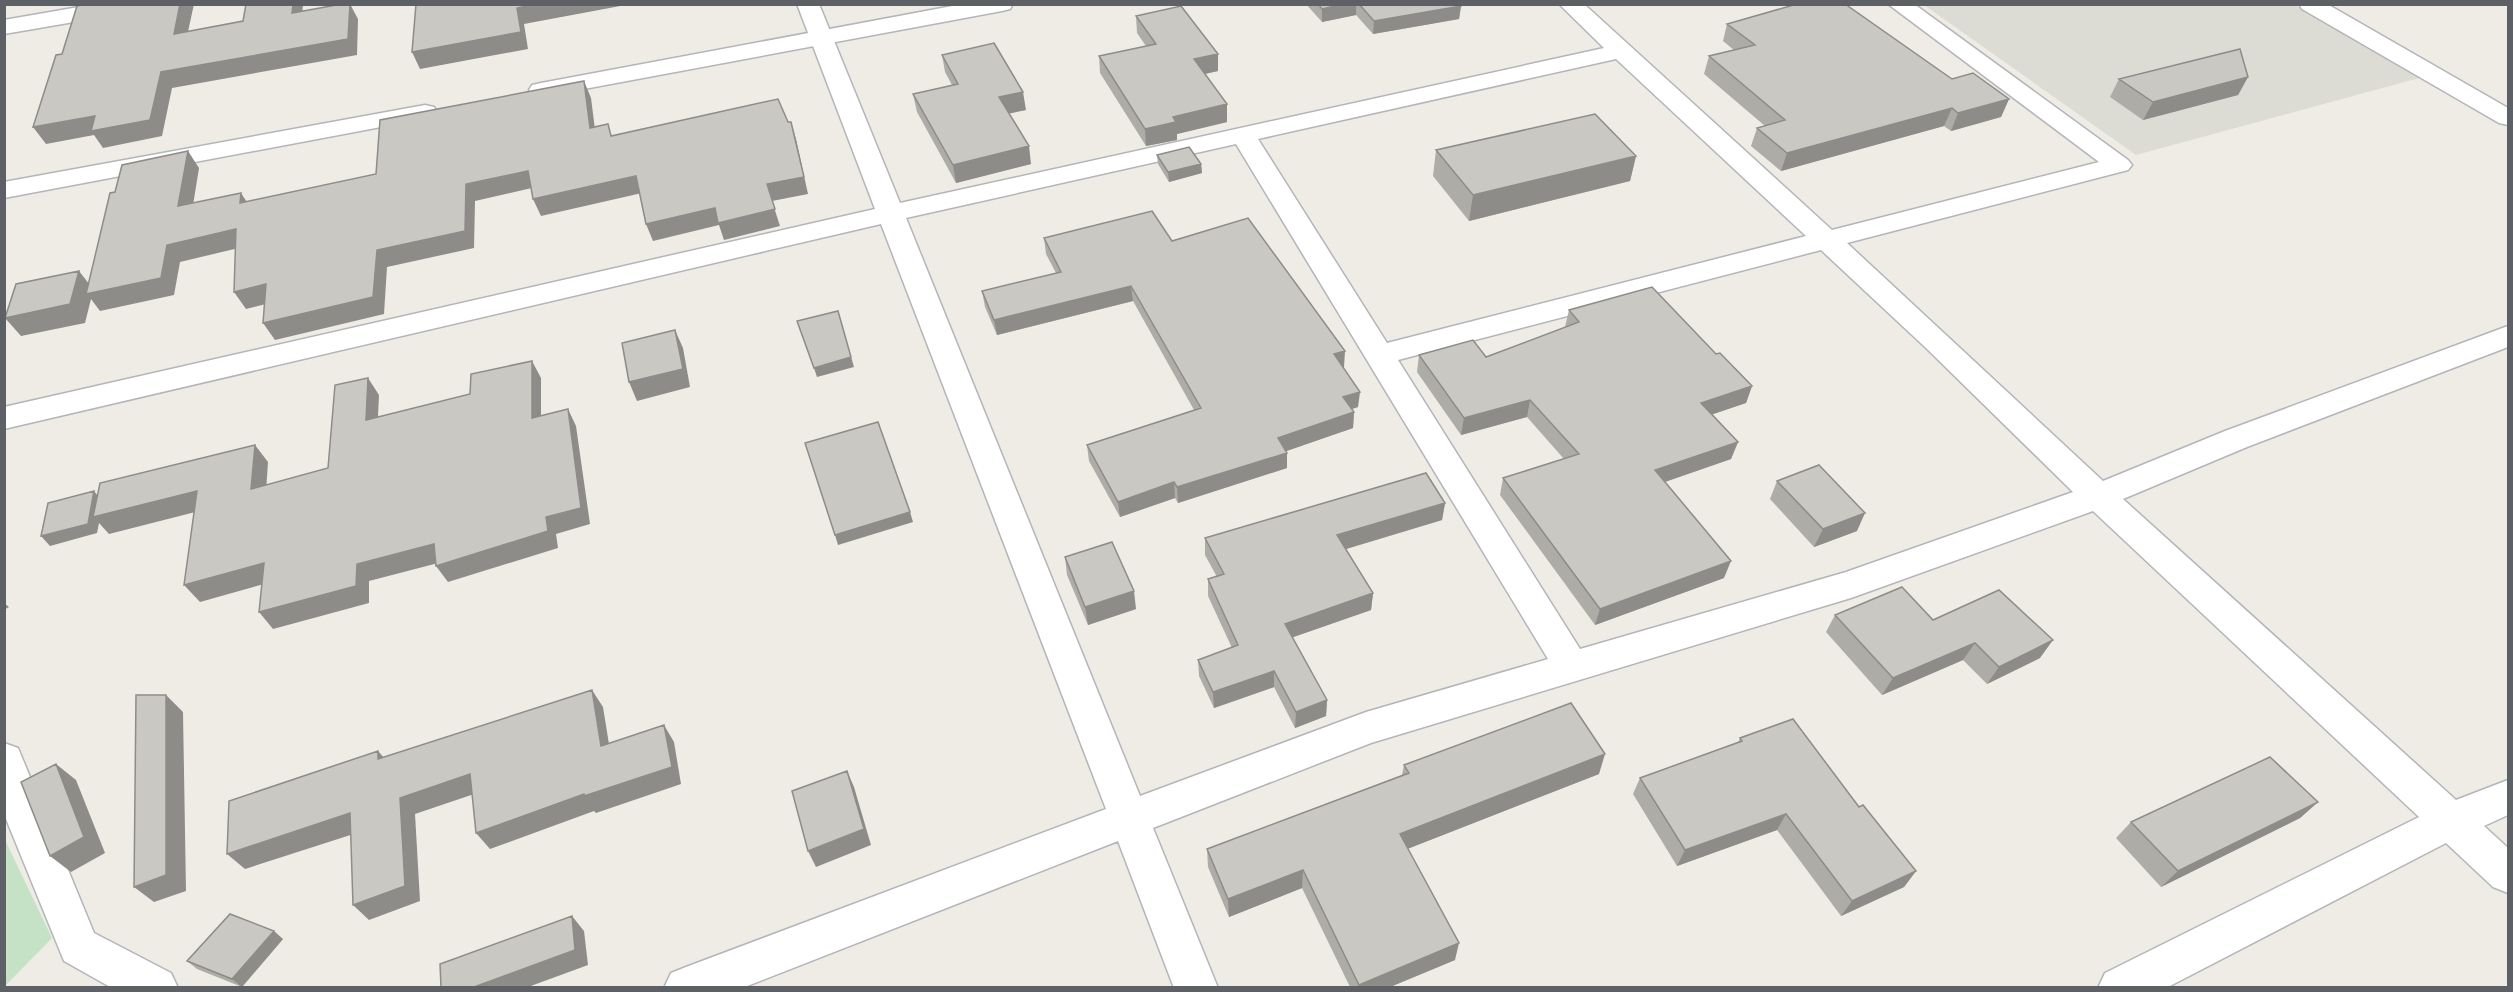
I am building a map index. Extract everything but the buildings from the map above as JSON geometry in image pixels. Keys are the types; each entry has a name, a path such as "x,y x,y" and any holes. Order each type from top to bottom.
{"street":[{"path":"4,27 138,4"},
{"path":"808,4 1196,987"},
{"path":"517,95 1002,4"},
{"path":"1570,4 2508,874"},
{"path":"1378,355 2119,165 1899,4"},
{"path":"2310,4 2508,118"},
{"path":"4,418 889,214 1621,51"},
{"path":"4,190 447,108"},
{"path":"1242,135 1572,667"},
{"path":"686,987 1366,728 1851,584 2098,496 2236,439 2508,336"},
{"path":"4,760 80,948 156,987"},
{"path":"2120,987 2451,821 2508,797"}],"shaded area":[{"path":"1924,5 2295,5 2423,77 2136,155"}],"green space":[{"path":"5,840 52,938 4,986"}]}
